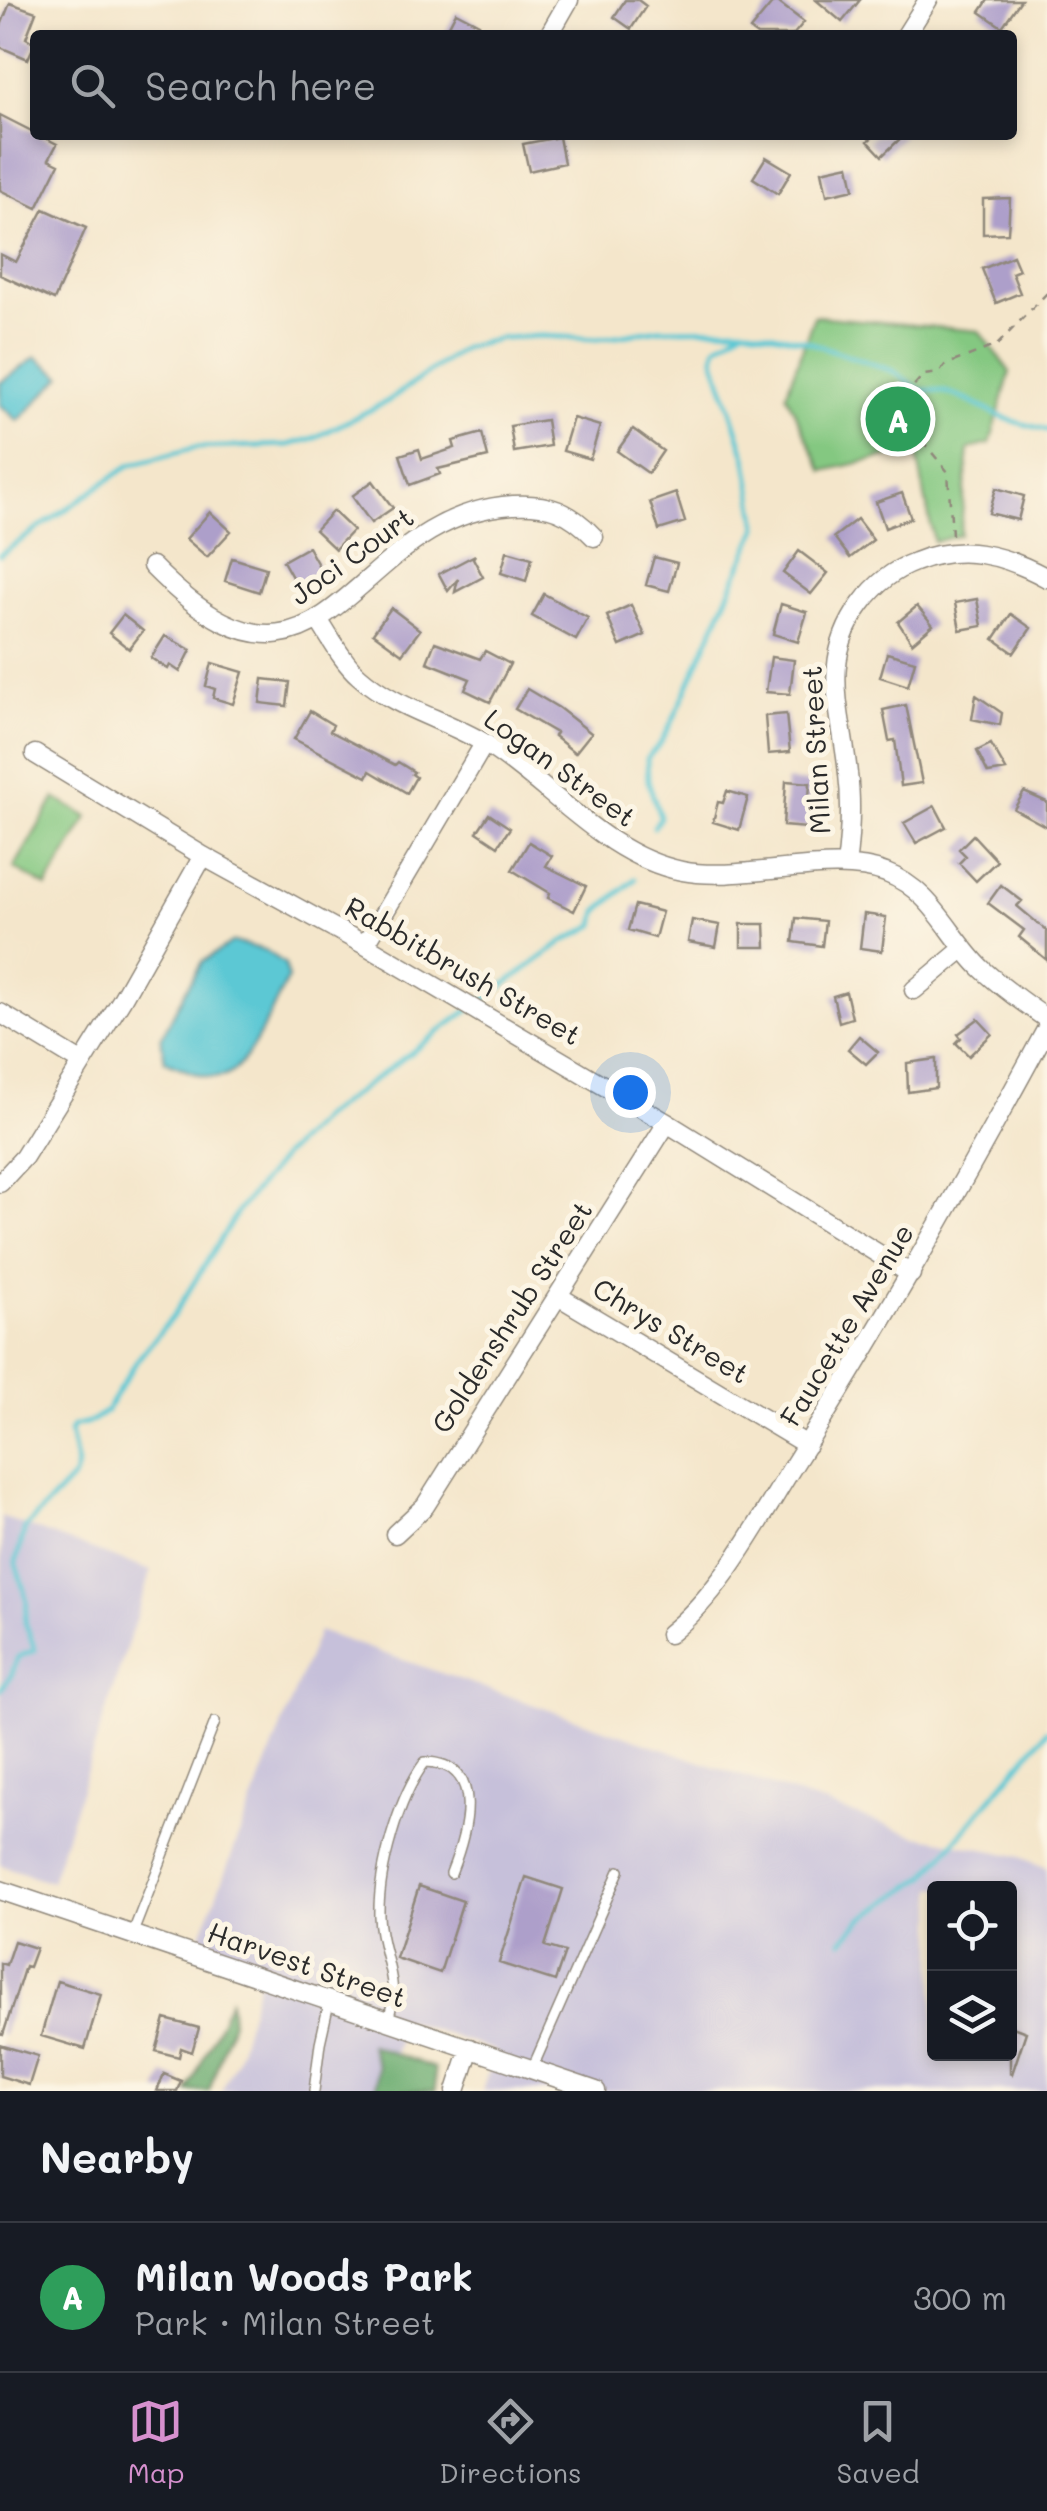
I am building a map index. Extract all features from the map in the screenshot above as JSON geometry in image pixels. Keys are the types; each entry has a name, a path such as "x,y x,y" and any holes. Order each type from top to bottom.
{"street":[{"path":"553,30 570,0"},
{"path":"909,30 928,0"},
{"name":"Joci Court","path":"152,566 185,600 238,629 276,634 319,621 412,542 481,512 544,504 580,522 594,537"},
{"name":"Milan Street","path":"846,866 850,793 836,702 837,652 857,610 884,579 912,562 953,552 1000,557 1047,578"},
{"name":"Logan Street","path":"319,621 348,664 369,684 398,703 484,744 530,775 602,836 654,863 682,871 712,874 846,866 885,872 932,904 964,948 1007,990 1047,1019"},
{"path":"365,945 484,744"},
{"name":"Rabbitbrush Street","path":"35,754 202,856 365,945 667,1123 911,1274"},
{"path":"0,1183 24,1157 121,1001 202,856"},
{"path":"914,990 964,948"},
{"path":"0,1013 81,1062"},
{"name":"Faucette Avenue","path":"669,1634 694,1614 807,1445 911,1274 1047,1028"},
{"name":"Goldenshrub Street","path":"395,1534 425,1506 667,1123"},
{"name":"Chrys Street","path":"558,1296 807,1445"},
{"name":"Harvest Street","path":"0,1890 596,2091"},
{"path":"456,2091 470,2048"}],"lane":[{"path":"132,1935 215,1722"},
{"path":"387,2022 395,1995 379,1919 382,1882 410,1781 425,1762 444,1762 454,1768 468,1804 463,1843 452,1874"},
{"path":"532,2069 619,1871"},
{"path":"314,2091 329,2003"}],"path":[{"path":"953,552 948,472 896,408 923,375 939,374 945,365 998,345 1047,293"}],"shaded area":[{"path":"2,1517 151,1571 51,1882 0,1865"},
{"path":"318,1631 918,1836 1018,1856 1047,1868 1047,2091 482,2091 495,2051 405,2020 382,2091 221,2091 236,2060 262,1969 196,1948"}],"green space":[{"path":"814,316 979,331 1010,372 990,444 969,449 960,535 934,542 916,450 823,471 786,394"},
{"path":"55,798 88,817 47,887 14,868"},
{"path":"230,2000 232,2021 209,2091 188,2091"},
{"path":"370,2045 434,2068 436,2091 376,2091 377,2066"}],"water":[{"path":"36,357 62,376 18,421 0,405 0,383"},
{"path":"233,942 265,950 285,964 288,978 243,1060 225,1076 202,1076 165,1061 161,1038 202,962"}],"building":[{"path":"625,0 638,0 646,6 631,29 614,17"},
{"path":"775,0 804,22 797,30 750,30"},
{"path":"816,0 860,0 842,22"},
{"path":"988,0 1021,0 1002,27 980,12"},
{"path":"10,3 36,12 26,38 30,40 28,59 0,47 0,28"},
{"path":"456,12 479,24 476,30 447,30"},
{"path":"0,115 30,130 30,140 57,144 49,159 59,164 37,208 0,190"},
{"path":"560,140 564,163 529,171 523,144"},
{"path":"869,140 899,140 882,156"},
{"path":"766,157 791,172 778,194 753,178"},
{"path":"849,165 854,189 827,195 822,171"},
{"path":"1010,198 1008,233 983,234 983,199"},
{"path":"44,209 86,228 54,300 0,275 0,254 16,262"},
{"path":"1013,256 1019,270 1012,273 1020,293 996,303 982,269"},
{"path":"573,418 600,426 590,459 563,451"},
{"path":"546,420 550,446 514,452 510,426"},
{"path":"633,429 663,451 648,473 617,451"},
{"path":"482,433 488,457 438,469 440,474 410,485 400,455 419,449 422,459 455,448 453,441"},
{"path":"373,481 393,508 371,523 352,496"},
{"path":"996,488 1024,496 1018,520 989,513"},
{"path":"676,493 685,522 659,530 650,502"},
{"path":"902,493 911,518 885,528 876,502"},
{"path":"333,511 353,530 335,549 315,530"},
{"path":"210,512 231,531 207,557 186,539"},
{"path":"857,519 873,540 850,558 834,537"},
{"path":"308,547 322,572 297,586 283,561"},
{"path":"507,551 532,558 526,581 501,573"},
{"path":"799,551 828,573 811,594 783,573"},
{"path":"475,555 483,577 455,592 458,579 448,591 439,574"},
{"path":"654,557 677,563 669,591 646,585"},
{"path":"232,558 266,568 259,592 225,581"},
{"path":"544,594 588,618 576,640 532,616"},
{"path":"977,599 982,626 960,630 955,603"},
{"path":"781,604 807,612 798,642 773,634"},
{"path":"631,605 645,635 620,646 607,616"},
{"path":"917,606 933,625 912,643 898,622"},
{"path":"391,608 420,630 402,654 373,633"},
{"path":"1011,614 1031,628 1014,653 994,639"},
{"path":"123,615 143,631 129,649 109,633"},
{"path":"165,636 191,650 180,672 151,658"},
{"path":"435,642 480,659 485,651 510,664 490,702 465,690 470,679 427,662"},
{"path":"887,653 915,661 908,686 880,677"},
{"path":"771,657 794,660 790,694 766,692"},
{"path":"212,663 243,672 233,704 213,698 215,689 206,686"},
{"path":"263,679 290,682 287,706 260,703"},
{"path":"527,689 591,733 575,753 554,736 556,733 515,709"},
{"path":"976,695 1002,713 1000,725 972,719"},
{"path":"906,705 922,783 901,786 895,740 889,741 883,710"},
{"path":"310,711 333,725 330,731 414,772 416,777 407,793 370,771 367,777 294,739"},
{"path":"786,714 790,752 768,754 765,716"},
{"path":"991,744 1006,770 988,773 977,751"},
{"path":"786,781 810,783 807,828 783,826"},
{"path":"727,791 748,797 739,830 713,822 718,802 723,803"},
{"path":"1024,792 1047,802 1047,827 1014,809"},
{"path":"935,806 946,827 916,843 904,823"},
{"path":"489,814 510,828 498,846 477,832"},
{"path":"973,835 997,861 976,881 959,863 966,856 959,849"},
{"path":"529,842 552,856 546,866 586,886 574,911 548,898 550,893 512,870"},
{"path":"1001,885 1022,901 1017,906 1047,931 1047,960 1019,937 1024,930 988,903"},
{"path":"635,905 662,912 655,938 628,930"},
{"path":"864,914 886,917 882,951 860,948"},
{"path":"796,918 825,921 822,946 793,942"},
{"path":"692,920 720,925 716,947 688,942"},
{"path":"741,924 765,924 766,947 741,947"},
{"path":"846,992 852,1018 839,1022 833,996"},
{"path":"978,1019 992,1034 969,1056 956,1043 961,1038 958,1034"},
{"path":"859,1036 878,1052 866,1064 848,1049"},
{"path":"936,1059 936,1088 908,1092 907,1063"},
{"path":"526,1877 563,1889 545,1946 565,1952 555,1981 499,1963"},
{"path":"419,1886 463,1901 440,1973 396,1958"},
{"path":"14,1941 36,1948 29,1967 25,1966 3,2035 0,1963 6,1965"},
{"path":"57,1981 101,1994 85,2049 41,2036"},
{"path":"165,2019 199,2028 192,2052 181,2048 179,2057 156,2051"},
{"path":"1017,2029 1026,2032 1017,2059"},
{"path":"0,2045 38,2056 29,2085 0,2076"},
{"path":"164,2074 181,2081 177,2091 157,2091"}],"waterway":[{"path":"0,555 130,465 195,448 289,445 314,438 388,401 463,348 501,338 598,339 659,329 746,328 806,341 893,371 921,391 954,395 1007,419 1047,430"},
{"path":"654,827 660,817 648,781 647,758 674,718 758,527 747,460 714,357 717,346 743,329"},
{"path":"478,1004 563,942 595,925 598,911 635,879"},
{"path":"0,1690 18,1657 35,1650 25,1622 27,1602 16,1562 25,1528 74,1477 77,1466 70,1432 73,1426 93,1421 106,1411 138,1359 174,1315 238,1211 284,1155 323,1117 469,1010"},
{"path":"842,1941 861,1920 927,1875 1047,1731"}],"place":[{"name":"Milan Woods Park","path":"898,419"}]}
